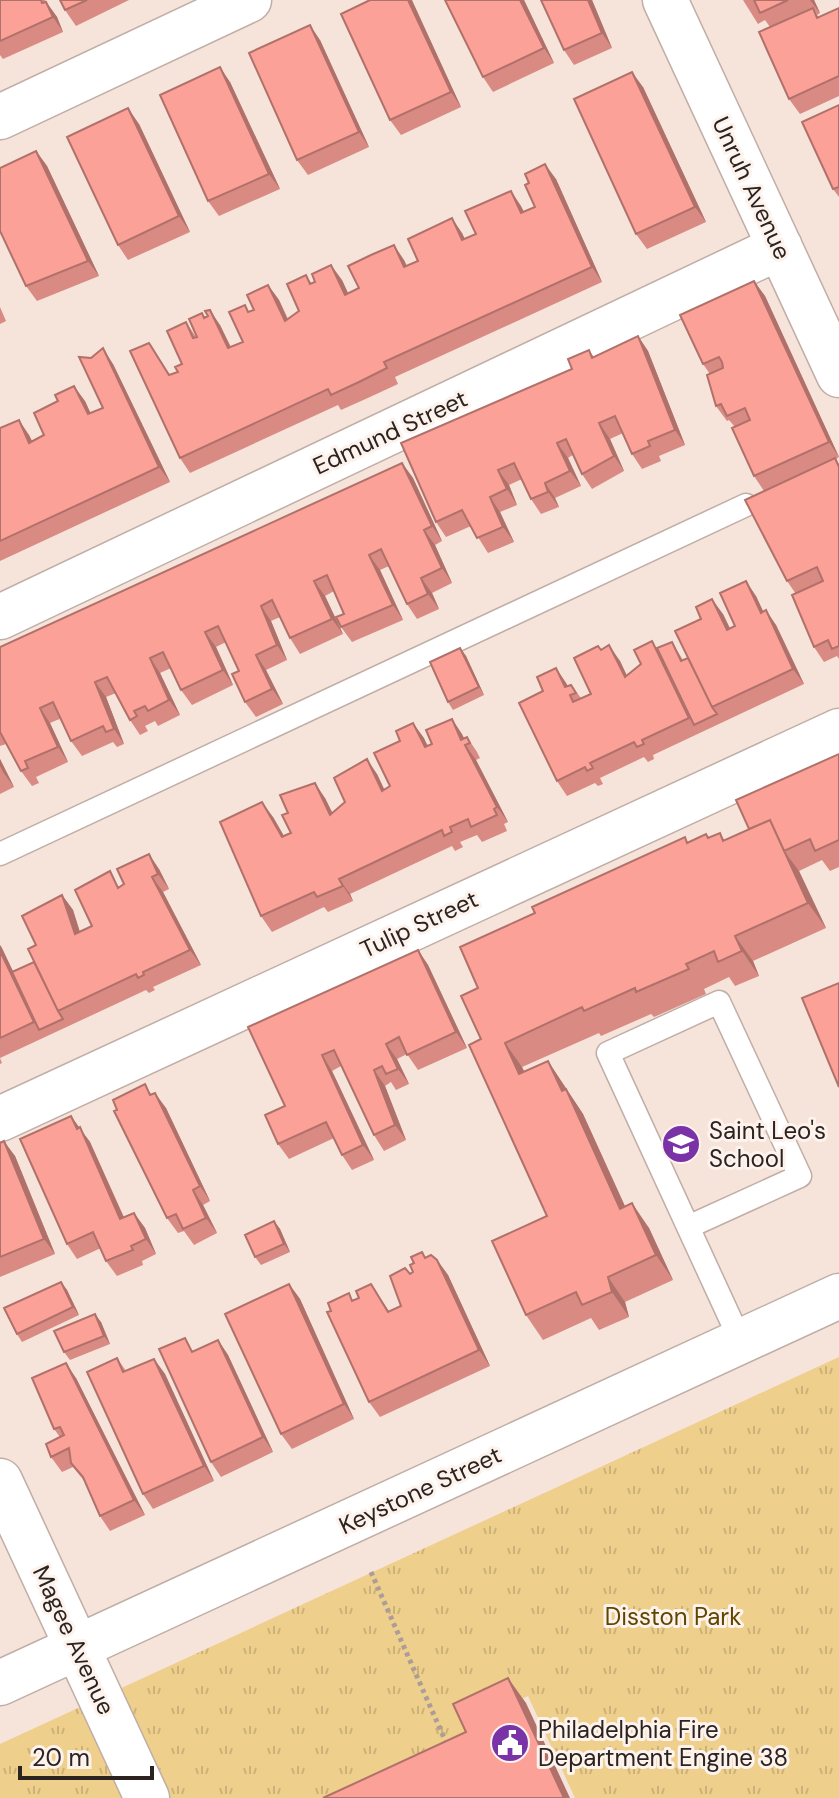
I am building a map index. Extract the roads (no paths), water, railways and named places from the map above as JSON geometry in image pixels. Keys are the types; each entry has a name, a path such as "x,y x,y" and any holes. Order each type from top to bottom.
{"street":[{"path":"0,117 249,0"},
{"name":"Unruh Avenue","path":"665,0 839,375"},
{"name":"Edmund Street","path":"0,617 780,247"},
{"name":"Tulip Street","path":"0,1119 839,731"},
{"name":"Keystone Street","path":"0,1683 839,1296"},
{"name":"Magee Avenue","path":"0,1481 147,1798"}],"lane":[{"path":"0,854 746,505"},
{"path":"688,1227 800,1176 719,1002 608,1053 688,1227 741,1342"}],"place":[{"name":"Saint Leo's School","path":"681,1144"},
{"name":"Philadelphia Fire Department Engine 38","path":"510,1743"}],"park label":[{"name":"Disston Park","path":"673,1616"}]}
